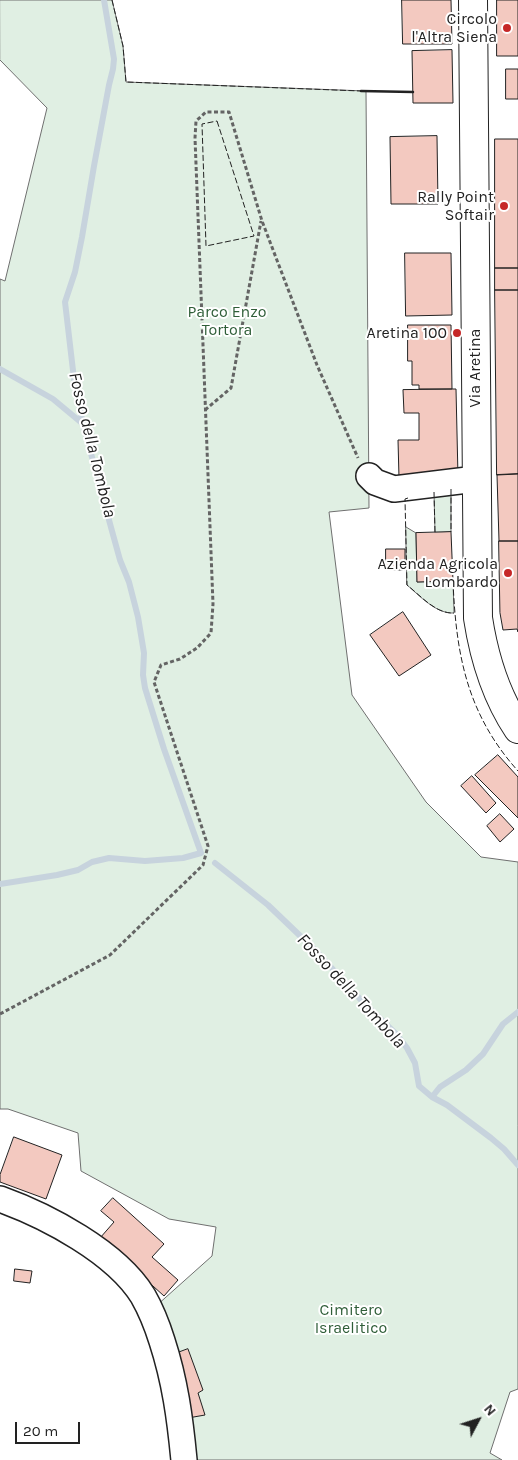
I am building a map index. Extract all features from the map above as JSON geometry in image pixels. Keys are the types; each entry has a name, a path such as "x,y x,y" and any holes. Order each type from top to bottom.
{"main road":[{"name":"Via Aretina","path":"473,0 478,618 489,667 497,688 516,722"}],"street":[{"path":"369,476 375,482 394,489 476,479"},
{"path":"0,1199 35,1214 85,1241 118,1266 142,1294 156,1323 172,1370 184,1460"}],"path":[{"path":"0,1014 110,955 203,865 208,846 154,682 161,665 180,659 197,648 211,633 212,604 195,138 196,121 206,112 229,112 262,221 317,366 369,476"},
{"path":"205,410 231,388 262,221"}],"green space":[{"path":"0,0 112,0 123,46 126,82 366,91 369,508 329,512 352,695 426,802 481,857 518,862 518,1389 510,1392 490,1453 502,1460 193,1460 156,1306 212,1256 216,1227 169,1219 81,1171 78,1133 8,1109 0,1109 0,279 5,281 47,108 0,60"},
{"path":"451,487 451,532 435,533 434,492"},
{"path":"406,527 416,533 417,582 453,581 454,613 441,611 407,585"}],"building":[{"path":"402,0 451,0 452,44 403,44"},
{"name":"Circolo l'Altra Siena","path":"497,0 518,0 518,56 497,56"},
{"path":"452,50 453,103 413,103 412,51"},
{"path":"506,69 518,69 518,99 506,99"},
{"path":"437,136 438,204 391,204 390,137"},
{"path":"495,139 518,139 518,268 495,268"},
{"path":"405,253 451,253 452,315 406,316"},
{"path":"495,268 518,268 518,290 495,290"},
{"path":"495,290 518,290 518,474 497,475"},
{"path":"408,325 451,325 452,389 419,389 419,385 412,385 412,361 408,361"},
{"path":"456,389 458,477 399,478 398,440 419,440 419,413 404,413 403,390"},
{"path":"518,474 518,541 499,541 497,475"},
{"path":"451,532 453,581 417,582 416,533"},
{"path":"499,541 518,541 518,632 517,629 503,630 500,613"},
{"path":"386,549 405,549 405,570 386,570"},
{"path":"403,612 431,655 399,676 370,635"},
{"path":"498,755 518,777 518,818 475,775"},
{"path":"472,776 496,803 486,813 461,786"},
{"path":"500,814 514,829 500,842 487,826"},
{"path":"14,1137 62,1155 46,1199 0,1182 0,1175"},
{"path":"113,1198 164,1244 152,1257 178,1280 164,1296 100,1238 114,1222 101,1211"},
{"path":"15,1269 32,1271 30,1283 14,1281"},
{"path":"188,1349 203,1390 198,1393 205,1415 188,1418 172,1355"}],"waterway":[{"name":"Fosso della Tombola","path":"0,884 78,870 92,862 109,858 145,861 183,858 201,853 164,749 145,688 143,675 144,653 138,617 129,582 120,560 83,424 74,379 65,302 75,272 113,69 114,59 104,0"},
{"path":"0,369 53,399 83,424"},
{"name":"Fosso della Tombola","path":"215,863 268,905 316,951 361,1000 397,1035 415,1063 419,1086 491,1138 518,1165"},
{"path":"432,1097 440,1087 466,1070 483,1054 503,1024 518,1012"}],"fence":[{"path":"112,0 123,46 126,82 361,91"},
{"path":"217,121 254,236 206,246 202,124 217,121"},
{"path":"451,489 451,532"},
{"path":"434,492 435,533"},
{"path":"408,498 405,499 407,585 441,611 454,613"},
{"path":"453,581 457,634 461,659 468,682 487,728 501,750 518,771"}],"wall":[{"path":"361,91 413,92"}],"place":[{"name":"Circolo l'Altra Siena","path":"507,28"},
{"name":"Rally Point Softair","path":"504,206"},
{"name":"Aretina 100","path":"457,333"},
{"name":"Azienda Agricola Lombardo","path":"508,573"}],"park label":[{"name":"Parco Enzo Tortora","path":"227,321"},
{"name":"Cimitero Israelitico","path":"351,1319"}]}
